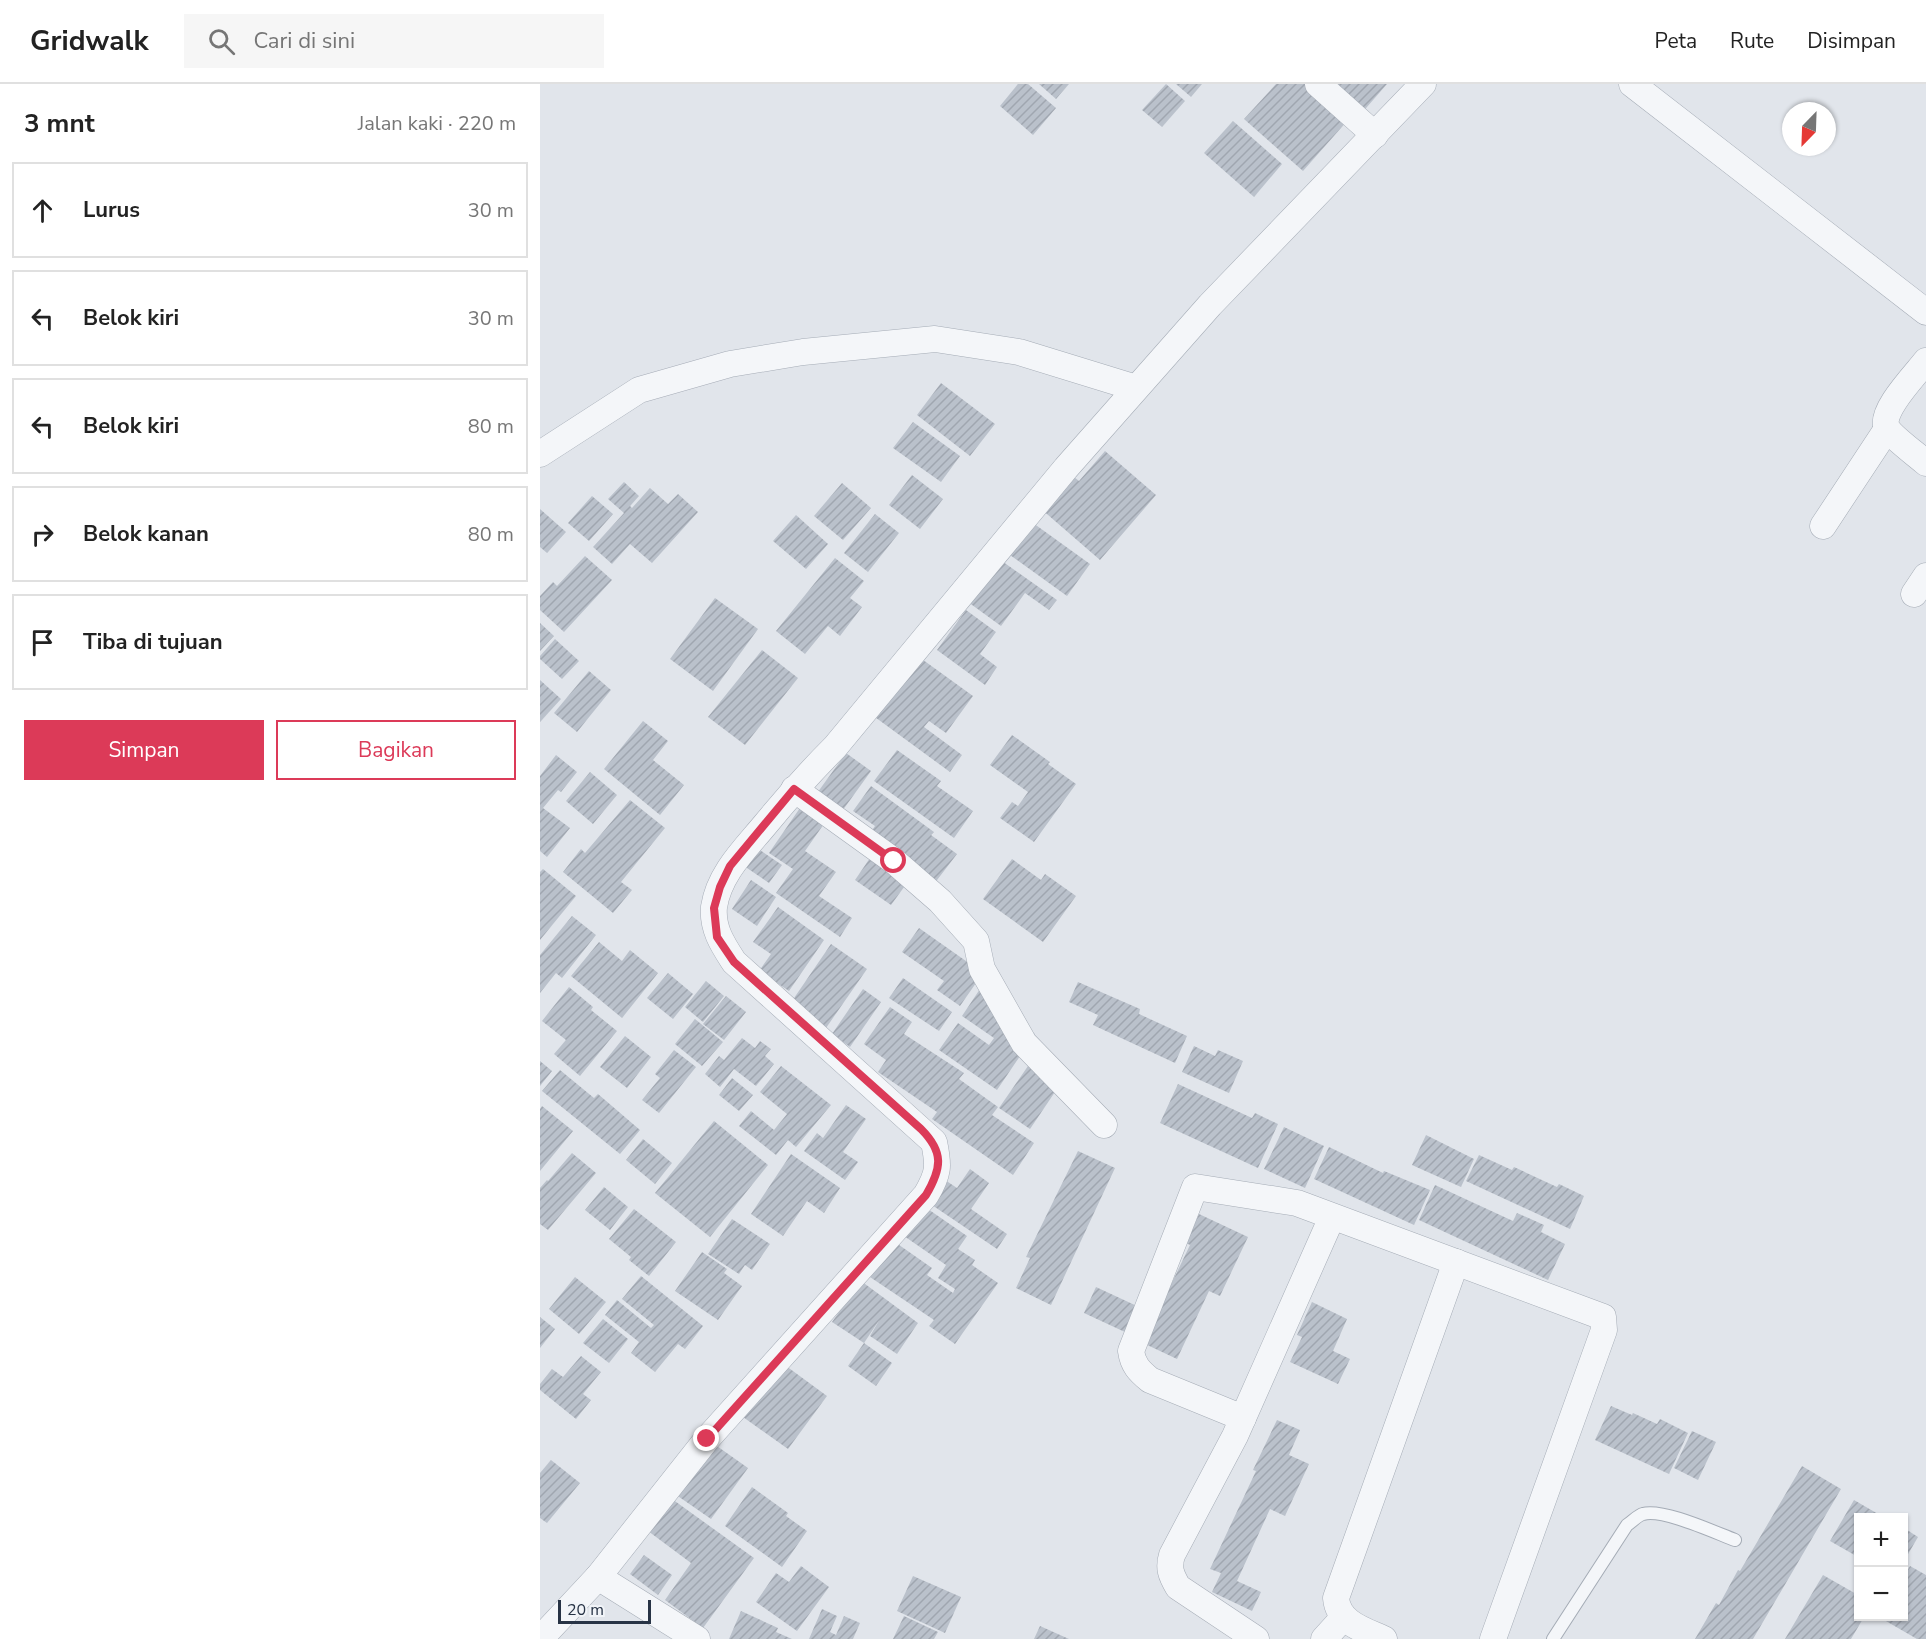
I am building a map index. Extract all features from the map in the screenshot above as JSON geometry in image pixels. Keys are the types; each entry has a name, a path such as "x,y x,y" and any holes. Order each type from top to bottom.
{"street":[{"path":"1318,84 1375,135"},
{"path":"540,1639 598,1577 707,1439 926,1195 936,1177 938,1162 933,1142 734,962 717,937 714,908 720,887 730,866 794,789 835,747 1066,468 1136,388 1210,305 1423,84"},
{"path":"1632,84 1926,312"},
{"path":"540,454 639,390 730,364 803,352 935,339 1019,352 1136,388"},
{"path":"1926,361 1888,410 1885,421 1887,429 1926,463"},
{"path":"1823,526 1887,429"},
{"path":"794,789 894,861 940,901 975,941 982,969 1024,1043 1104,1125"},
{"path":"1243,1418 1150,1380 1139,1372 1133,1363 1131,1351 1196,1187 1297,1203 1603,1317 1604,1330 1493,1639"},
{"path":"1256,1639 1178,1587 1171,1576 1169,1565 1172,1555 1243,1418 1332,1217"},
{"path":"1384,1639 1343,1618 1336,1607 1336,1598 1456,1262"},
{"path":"598,1577 697,1639"},
{"path":"1324,1639 1343,1618"}],"lane":[{"path":"1553,1639 1627,1525 1643,1514 1658,1514 1675,1518 1735,1540"}],"building":[{"path":"1018,84 1028,84 1056,108 1033,135 1000,106"},
{"path":"1039,84 1069,84 1056,99"},
{"path":"1166,84 1185,101 1162,127 1142,110"},
{"path":"1176,84 1202,84 1191,97"},
{"path":"1276,84 1308,84 1348,120 1303,171 1244,119"},
{"path":"1325,84 1387,84 1360,115"},
{"path":"1233,121 1282,164 1254,197 1204,153"},
{"path":"941,383 995,424 970,456 917,415"},
{"path":"913,422 960,456 941,482 893,448"},
{"path":"1105,451 1156,495 1100,560 1040,508 1069,473 1079,481"},
{"path":"912,475 943,499 920,529 889,505"},
{"path":"624,482 639,496 630,506 632,508 650,488 668,504 678,494 698,512 652,563 630,544 612,564 593,547 624,513 608,499"},
{"path":"842,483 871,508 843,540 814,516"},
{"path":"592,496 613,514 589,541 568,523"},
{"path":"540,509 566,532 547,553 540,547"},
{"path":"875,514 899,533 868,572 844,553"},
{"path":"796,515 828,544 806,569 773,541"},
{"path":"1033,523 1090,564 1067,596 1010,555"},
{"path":"585,556 612,580 564,632 540,610 540,596 553,582 557,586"},
{"path":"835,558 864,581 850,598 862,607 840,636 828,626 805,654 776,631"},
{"path":"999,559 1057,600 1049,610 1025,593 1001,626 968,602"},
{"path":"715,598 758,629 713,691 670,659"},
{"path":"966,610 996,632 980,654 997,667 985,685 937,650"},
{"path":"540,623 554,636 540,651"},
{"path":"555,639 579,661 562,679 540,659"},
{"path":"762,650 798,678 745,745 708,717"},
{"path":"919,657 973,696 946,733 929,721 924,727 962,755 950,772 868,712"},
{"path":"589,671 611,690 577,732 554,713"},
{"path":"540,680 561,699 540,722"},
{"path":"643,721 668,741 653,760 684,785 660,815 604,769"},
{"path":"1012,735 1076,784 1034,842 1000,818 1012,802 1018,806 1028,792 990,765"},
{"path":"897,750 941,781 937,786 973,811 954,838 874,781"},
{"path":"846,753 871,771 840,814 815,796"},
{"path":"556,755 577,772 561,792 558,790 543,808 570,828 547,857 540,851 540,776"},
{"path":"590,772 617,795 593,824 566,801"},
{"path":"871,786 934,832 931,835 957,854 934,884 868,836 875,826 853,811"},
{"path":"630,800 665,828 621,882 632,890 613,913 563,872 581,849 585,853"},
{"path":"802,805 826,821 805,851 836,872 819,896 852,918 840,937 776,893 793,869 769,853"},
{"path":"757,848 782,865 769,883 744,866"},
{"path":"870,858 907,883 891,905 855,880"},
{"path":"1012,859 1041,880 1045,874 1076,896 1043,942 983,899"},
{"path":"543,869 576,896 540,940 540,872"},
{"path":"751,880 776,897 757,926 732,909"},
{"path":"778,907 824,940 789,991 759,971 771,954 753,942"},
{"path":"572,916 596,935 562,978 556,973 540,993 540,955"},
{"path":"919,928 983,973 960,1006 937,990 944,981 902,952"},
{"path":"599,942 622,961 630,950 658,973 622,1018 571,976"},
{"path":"831,944 867,969 826,1028 790,1004"},
{"path":"668,973 693,994 673,1019 647,998"},
{"path":"903,978 952,1012 939,1031 889,998"},
{"path":"706,981 724,996 703,1022 685,1007"},
{"path":"1078,982 1140,1009 1139,1014 1187,1036 1175,1063 1093,1025 1098,1015 1069,1002"},
{"path":"984,983 1008,1016 1035,1034 997,1090 939,1050 958,1023 989,1045 994,1038 962,1016"},
{"path":"569,987 593,1007 591,1010 617,1031 580,1076 554,1054 566,1040 542,1021"},
{"path":"863,989 881,1002 850,1047 832,1034"},
{"path":"726,996 746,1012 724,1040 703,1024"},
{"path":"890,1007 912,1022 904,1034 964,1073 959,1079 998,1107 992,1115 1034,1143 1013,1175 932,1119 937,1112 878,1072 886,1060 864,1044"},
{"path":"695,1019 723,1042 702,1066 675,1044"},
{"path":"625,1036 651,1057 627,1088 600,1067"},
{"path":"742,1038 755,1048 760,1041 771,1049 765,1056 774,1064 756,1086 734,1069 720,1087 705,1074 719,1056 724,1060"},
{"path":"1194,1046 1215,1056 1218,1050 1243,1061 1229,1093 1182,1072"},
{"path":"674,1050 696,1067 659,1113 642,1100 660,1078 655,1074"},
{"path":"540,1061 552,1071 540,1086"},
{"path":"781,1066 831,1105 796,1147 788,1140 776,1155 739,1126 751,1111 774,1130 787,1114 760,1092"},
{"path":"1028,1066 1059,1086 1030,1129 999,1108"},
{"path":"560,1070 594,1098 598,1094 640,1130 620,1154 542,1091"},
{"path":"732,1078 753,1095 739,1111 719,1095"},
{"path":"1178,1084 1252,1118 1255,1113 1278,1124 1258,1168 1160,1123"},
{"path":"846,1105 866,1119 843,1152 858,1162 845,1180 804,1151 817,1133 823,1138"},
{"path":"542,1106 573,1131 540,1171 540,1109"},
{"path":"714,1121 768,1165 710,1237 655,1193"},
{"path":"1284,1127 1324,1146 1305,1188 1264,1169"},
{"path":"1426,1135 1474,1159 1461,1187 1412,1165"},
{"path":"643,1139 672,1163 655,1184 626,1160"},
{"path":"1329,1147 1383,1173 1384,1171 1430,1190 1414,1225 1314,1179"},
{"path":"1078,1151 1115,1168 1051,1305 1016,1288 1030,1258 1026,1257"},
{"path":"572,1153 596,1173 548,1230 540,1224 540,1188"},
{"path":"791,1154 840,1188 824,1213 807,1201 783,1236 751,1214"},
{"path":"1479,1155 1512,1170 1514,1167 1557,1187 1559,1184 1584,1196 1570,1229 1466,1181"},
{"path":"970,1169 989,1183 971,1209 1007,1234 997,1249 929,1203 945,1180 957,1188"},
{"path":"1435,1185 1513,1221 1517,1213 1544,1225 1541,1232 1565,1244 1548,1280 1419,1220"},
{"path":"604,1187 628,1207 610,1230 585,1210"},
{"path":"925,1207 967,1236 958,1249 975,1260 972,1265 998,1283 955,1344 929,1326 934,1320 867,1275 892,1240 932,1268 927,1275 953,1293 955,1289 938,1278 946,1265 904,1236"},
{"path":"634,1209 676,1242 649,1276 629,1260 631,1257 609,1239"},
{"path":"1199,1214 1248,1237 1220,1296 1209,1291 1177,1359 1143,1343 1190,1245 1186,1243"},
{"path":"732,1219 770,1244 752,1270 745,1265 739,1274 708,1254"},
{"path":"702,1252 727,1269 724,1273 742,1286 718,1320 675,1291"},
{"path":"641,1276 703,1326 685,1349 678,1344 655,1372 631,1353 639,1342 605,1315 617,1300 651,1328 654,1325 622,1299"},
{"path":"575,1277 606,1302 579,1334 549,1309"},
{"path":"861,1281 918,1323 897,1354 870,1336 880,1319 864,1343 832,1322"},
{"path":"1096,1287 1139,1307 1127,1333 1084,1313"},
{"path":"1312,1302 1347,1319 1333,1351 1350,1359 1338,1384 1290,1362 1302,1337 1297,1335"},
{"path":"540,1317 555,1329 540,1348"},
{"path":"603,1319 628,1339 609,1363 583,1343"},
{"path":"864,1343 892,1363 876,1386 848,1366"},
{"path":"581,1356 601,1372 583,1394 591,1400 576,1419 540,1390 540,1384 552,1369 563,1377"},
{"path":"782,1363 827,1396 788,1449 743,1417"},
{"path":"1611,1406 1657,1424 1660,1419 1688,1433 1669,1474 1595,1440"},
{"path":"1277,1420 1300,1430 1289,1455 1309,1464 1285,1516 1270,1509 1237,1581 1261,1592 1252,1611 1212,1592 1221,1573 1210,1569"},
{"path":"1692,1431 1716,1442 1698,1480 1674,1468"},
{"path":"714,1444 748,1468 711,1519 672,1492"},
{"path":"551,1460 580,1483 547,1523 540,1518 540,1473"},
{"path":"1802,1466 1841,1489 1753,1639 1695,1639 1716,1603 1719,1605"},
{"path":"752,1487 788,1513 786,1516 807,1531 782,1567 725,1526"},
{"path":"672,1499 754,1558 703,1628 665,1600 691,1563 648,1531"},
{"path":"1854,1500 1876,1513 1854,1513 1854,1555 1830,1541"},
{"path":"1908,1531 1918,1537 1908,1554"},
{"path":"644,1555 672,1575 658,1595 630,1574"},
{"path":"801,1566 829,1587 797,1631 756,1602 776,1573 789,1582"},
{"path":"1910,1566 1926,1575 1926,1639 1917,1639 1886,1621 1908,1621 1908,1570"},
{"path":"1823,1575 1854,1593 1854,1621 1862,1621 1851,1639 1785,1639"},
{"path":"913,1576 961,1597 945,1633 897,1611"},
{"path":"822,1609 837,1616 830,1632 836,1635 844,1616 860,1623 853,1639 809,1639"},
{"path":"741,1611 778,1628 776,1632 792,1639 729,1639"},
{"path":"904,1616 938,1632 934,1639 893,1639"},
{"path":"1040,1626 1069,1639 1034,1639"}],"route":[{"path":"707,1439 926,1195 936,1177 938,1162 933,1142 921,1129 734,962 717,937 714,908 720,887 730,866 794,789 894,861"}]}
